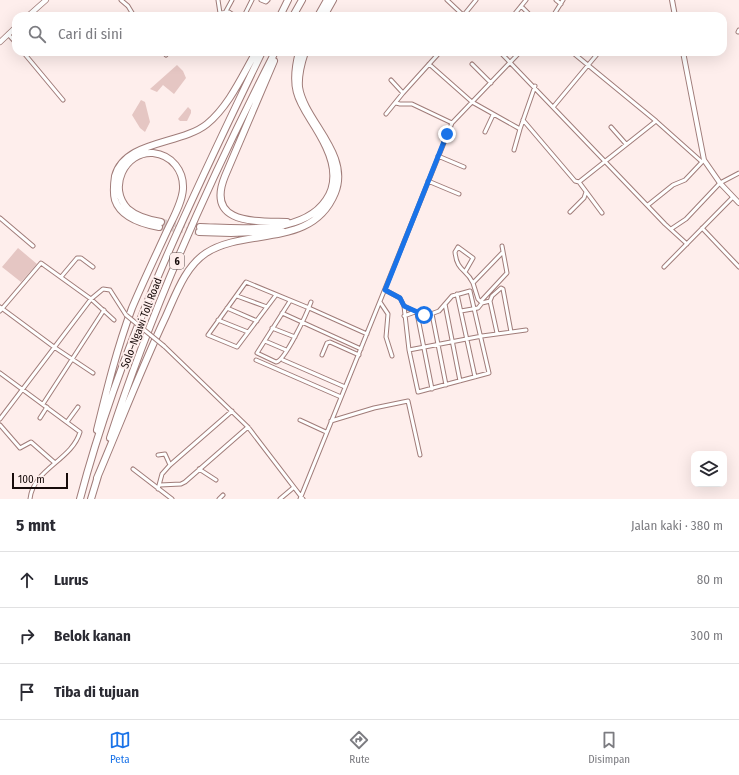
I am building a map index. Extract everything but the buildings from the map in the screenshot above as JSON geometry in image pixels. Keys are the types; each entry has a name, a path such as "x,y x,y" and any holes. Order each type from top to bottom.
{"highway":[{"path":"282,12 288,0"},
{"path":"295,12 302,0"},
{"path":"320,12 327,0"},
{"path":"326,12 333,0"},
{"path":"92,453 114,362 130,316 176,210 183,189 181,172 173,162 161,155 142,154 132,159 125,166 118,183 120,196 126,207 134,214 160,225 142,224 131,218 120,209 115,199 114,182 120,164 126,157 139,150 191,134 206,124 223,107 254,56"},
{"name":"Solo–Ngawi Toll Road","path":"80,499 92,453 141,316 199,183 260,56"},
{"path":"274,56 222,182 221,200 230,214 240,219 294,222"},
{"name":"Solo–Ngawi Toll Road","path":"91,499 151,321 233,138 274,56"},
{"path":"290,230 231,233 200,229 280,226 294,222 316,212 329,196 334,178 326,147 297,97 294,78 298,56"},
{"path":"97,478 150,349 183,281 194,264 206,254 227,244 274,236 308,224 322,215 329,204 338,185 337,165 330,147 304,102 299,88 300,69 304,56"}],"main road":[{"path":"32,12 46,0"},
{"path":"0,42 12,30"}],"street":[{"path":"121,0 128,6 132,12"},
{"path":"218,0 220,12"},
{"path":"226,12 232,0"},
{"path":"246,12 252,0"},
{"path":"261,0 266,2 268,0"},
{"path":"447,0 460,12"},
{"path":"467,12 476,0"},
{"path":"516,12 526,0"},
{"path":"556,0 561,4"},
{"path":"556,12 563,0"},
{"path":"672,0 674,12"},
{"path":"521,6 527,12"},
{"path":"8,34 12,38"},
{"path":"26,56 63,100"},
{"path":"386,114 437,56"},
{"path":"504,56 535,86 604,160 687,244"},
{"path":"301,498 326,432 452,123 516,56"},
{"path":"577,56 703,161 720,184 739,203"},
{"path":"554,106 596,56"},
{"path":"684,56 703,161"},
{"path":"430,64 472,102 520,129"},
{"path":"472,64 491,83"},
{"path":"391,80 403,93"},
{"path":"514,150 535,86"},
{"path":"396,102 417,106 452,123"},
{"path":"485,132 493,115"},
{"path":"523,120 575,181 579,182 602,213"},
{"path":"579,182 604,160 656,121"},
{"path":"611,127 626,144"},
{"path":"438,156 464,167"},
{"path":"648,205 673,185 684,180 703,161"},
{"path":"671,229 686,219 720,184 739,173"},
{"path":"428,181 458,194"},
{"path":"570,212 584,198 586,192"},
{"path":"664,267 733,197"},
{"path":"0,218 33,246"},
{"path":"702,228 739,267"},
{"path":"461,311 480,306 481,302 507,273 502,253 502,246"},
{"path":"465,272 473,258 458,247 455,252 456,262 473,284 478,299 481,302"},
{"path":"473,284 502,253"},
{"path":"61,277 77,258 81,258 93,267"},
{"path":"93,373 1,309 41,263 91,299 114,320"},
{"path":"276,295 236,347 208,335 246,282 367,334"},
{"path":"497,333 490,301 496,291 502,288 511,332"},
{"path":"0,419 24,390 54,347 91,299 103,289 110,290 126,315 164,346 248,427 301,498"},
{"path":"385,290 400,298 404,306 409,350 418,392 489,372 482,336 470,291 457,294 450,298 439,311 432,314 416,312 404,306"},
{"path":"457,294 475,377"},
{"path":"237,296 267,308"},
{"path":"290,301 257,353 262,357 278,362 295,337 309,308 310,302"},
{"path":"481,302 490,301"},
{"path":"380,302 388,314 386,337 392,356"},
{"path":"445,304 460,381"},
{"path":"227,308 257,321"},
{"path":"43,404 73,360 104,310"},
{"path":"404,316 416,312"},
{"path":"416,312 432,389"},
{"path":"282,313 361,349"},
{"path":"432,314 446,385"},
{"path":"218,320 248,332"},
{"path":"272,328 295,337"},
{"path":"409,350 497,333 526,330"},
{"path":"264,341 286,350"},
{"path":"322,355 327,343 330,342 358,355"},
{"path":"256,360 341,397"},
{"path":"283,360 345,387"},
{"path":"0,373 79,430 77,440 34,485 30,499"},
{"path":"331,420 408,400 420,455"},
{"path":"40,418 47,407"},
{"path":"67,422 78,407"},
{"path":"158,489 162,474 170,465 232,411"},
{"path":"300,420 326,432"},
{"path":"0,425 20,448 31,442 55,463"},
{"path":"160,485 181,484 248,427"},
{"path":"158,455 164,453 170,465"},
{"path":"133,469 172,499"},
{"path":"199,469 216,480"},
{"path":"280,499 293,488"},
{"path":"219,499 223,495"}],"shaded area":[{"path":"177,65 183,71 186,78 174,94 163,85 157,92 150,89"},
{"path":"141,100 145,102 150,122 145,132 140,128 132,115"},
{"path":"188,107 191,110 191,113 187,121 180,121 178,119"},
{"path":"18,248 37,264 21,282 2,267"}],"tunnel":[{"path":"161,222 200,227"},
{"path":"159,227 199,232"}],"route":[{"path":"424,315 404,306 400,298 385,290 447,134"}]}
